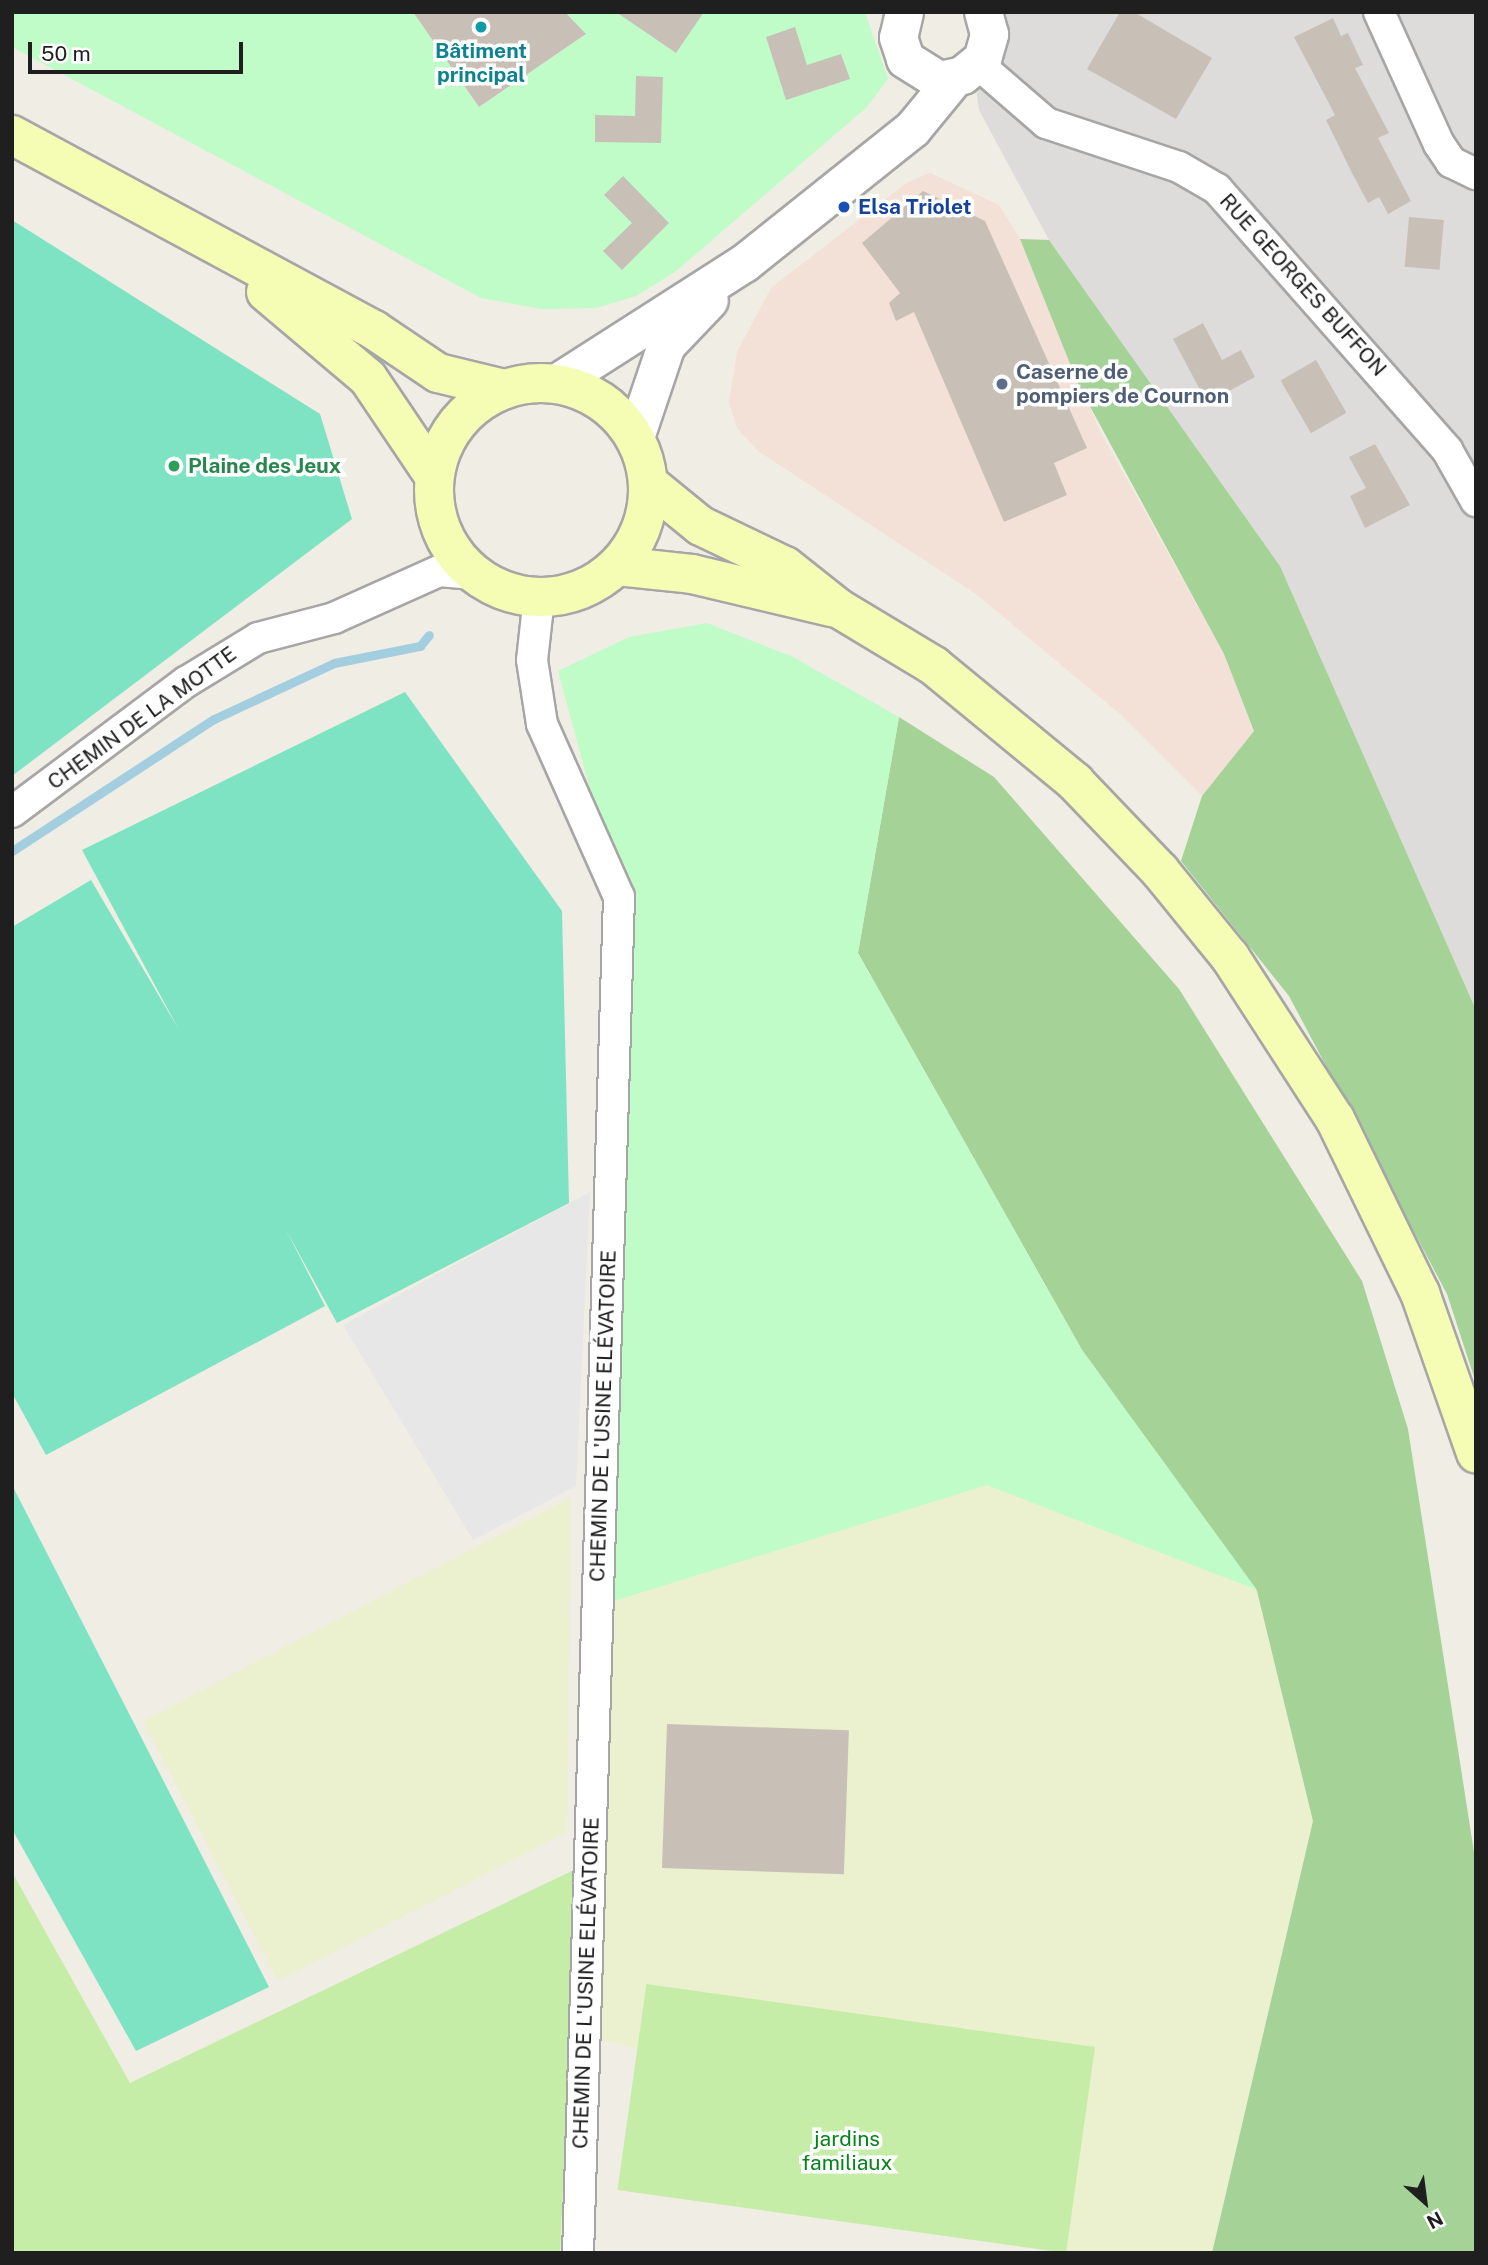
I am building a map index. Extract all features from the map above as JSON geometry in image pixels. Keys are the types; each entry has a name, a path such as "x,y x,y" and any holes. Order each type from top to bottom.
{"main road":[{"path":"12,135 216,250 374,330 438,373 504,389 556,383 593,396 635,437 648,483 644,519 617,566 581,589 540,597 505,591 474,574 441,531 434,476 368,379 216,250"},
{"path":"434,476 457,422 504,389"},
{"path":"648,483 701,526 785,566 838,608 934,666 1075,782 1230,957 1335,1119 1390,1224 1442,1348 1476,1453"},
{"path":"617,566 692,574 838,608"}],"street":[{"path":"1379,12 1439,144 1451,162 1476,174"},
{"path":"879,151 898,118 913,68 900,48 903,13"},
{"path":"635,437 666,345 744,263 879,151 912,129 987,47 995,15"},
{"path":"913,68 965,71"},
{"name":"RUE GEORGES BUFFON","path":"965,71 1046,123 1179,167 1217,189 1447,450 1476,501"},
{"path":"556,383 744,263"},
{"name":"CHEMIN DE LA MOTTE","path":"12,812 186,682 258,638 334,618 439,571 474,574"},
{"name":"CHEMIN DE L'USINE ELÉVATOIRE","path":"540,597 532,660 542,724 619,897 578,2253"}],"shaded area":[{"path":"966,12 1476,12 1476,1010 1280,566 1049,240 979,110"},
{"path":"930,173 999,205 1020,239 1099,429 1224,654 1254,731 1202,796 1121,715 976,594 758,451 737,428 729,403 737,352 771,288 908,182"},
{"path":"590,1192 576,1486 473,1540 343,1325"}],"green space":[{"path":"12,12 413,12 479,107 585,35 565,12 865,12 888,79 866,108 675,272 636,296 596,308 541,309 481,298 12,47"},
{"name":"Plaine des Jeux","path":"12,220 320,414 352,519 12,776"},
{"path":"1020,239 1049,240 1280,566 1476,1010 1476,1383 1447,1294 1289,996 1181,861 1202,796 1254,731 1224,654 1079,386"},
{"path":"707,623 793,657 899,717 858,953 1082,1350 1257,1590 987,1485 598,1606 619,897 558,671 629,637"},
{"path":"405,692 562,911 569,1203 337,1323 285,1228 325,1306 46,1455 12,1393 12,927 91,880 179,1030 82,850"},
{"path":"899,717 994,777 1179,989 1362,1281 1408,1429 1476,1865 1476,2253 1212,2253 1313,1821 1257,1591 1082,1350 858,953"},
{"path":"987,1484 1257,1590 1313,1821 1212,2253 1066,2253 1094,2047 642,2050 584,2035 598,1606"},
{"path":"12,1485 269,1987 136,2051 12,1829"},
{"path":"570,1498 567,1832 278,1981 143,1721"},
{"path":"578,1868 560,2253 12,2253 12,1872 130,2083"},
{"name":"jardins familiaux","path":"646,1984 1095,2047 1066,2253 617,2190"}],"building":[{"path":"413,12 565,12 586,34 479,107"},
{"path":"616,12 704,12 676,53"},
{"path":"1120,12 1134,12 1212,58 1176,119 1087,69"},
{"path":"1333,18 1341,36 1348,33 1363,65 1355,68 1389,133 1378,138 1411,201 1388,214 1379,197 1368,203 1352,173 1326,120 1335,115 1294,37"},
{"path":"795,27 807,65 841,54 850,79 786,100 766,37"},
{"path":"636,76 663,77 661,143 595,142 595,115 635,116"},
{"path":"623,176 669,223 622,270 603,251 632,223 604,195"},
{"name":"Caserne de pompiers de Cournon","path":"923,191 985,221 1087,448 1054,463 1067,495 1004,522 914,312 896,321 889,303 900,293 862,243"},
{"path":"1409,217 1444,220 1440,270 1405,267"},
{"path":"1203,323 1222,360 1241,350 1255,377 1207,403 1173,339"},
{"path":"1316,360 1346,413 1311,433 1280,380"},
{"path":"1375,444 1410,505 1365,528 1350,496 1366,488 1349,457"},
{"path":"667,1724 849,1730 844,1874 662,1868"}],"waterway":[{"path":"12,851 214,719 334,663 420,646 429,635"}],"place":[{"name":"Bâtiment principal","path":"481,27"},
{"name":"Elsa Triolet","path":"844,207"},
{"name":"Caserne de pompiers de Cournon","path":"1002,384"},
{"name":"Plaine des Jeux","path":"174,466"}]}
